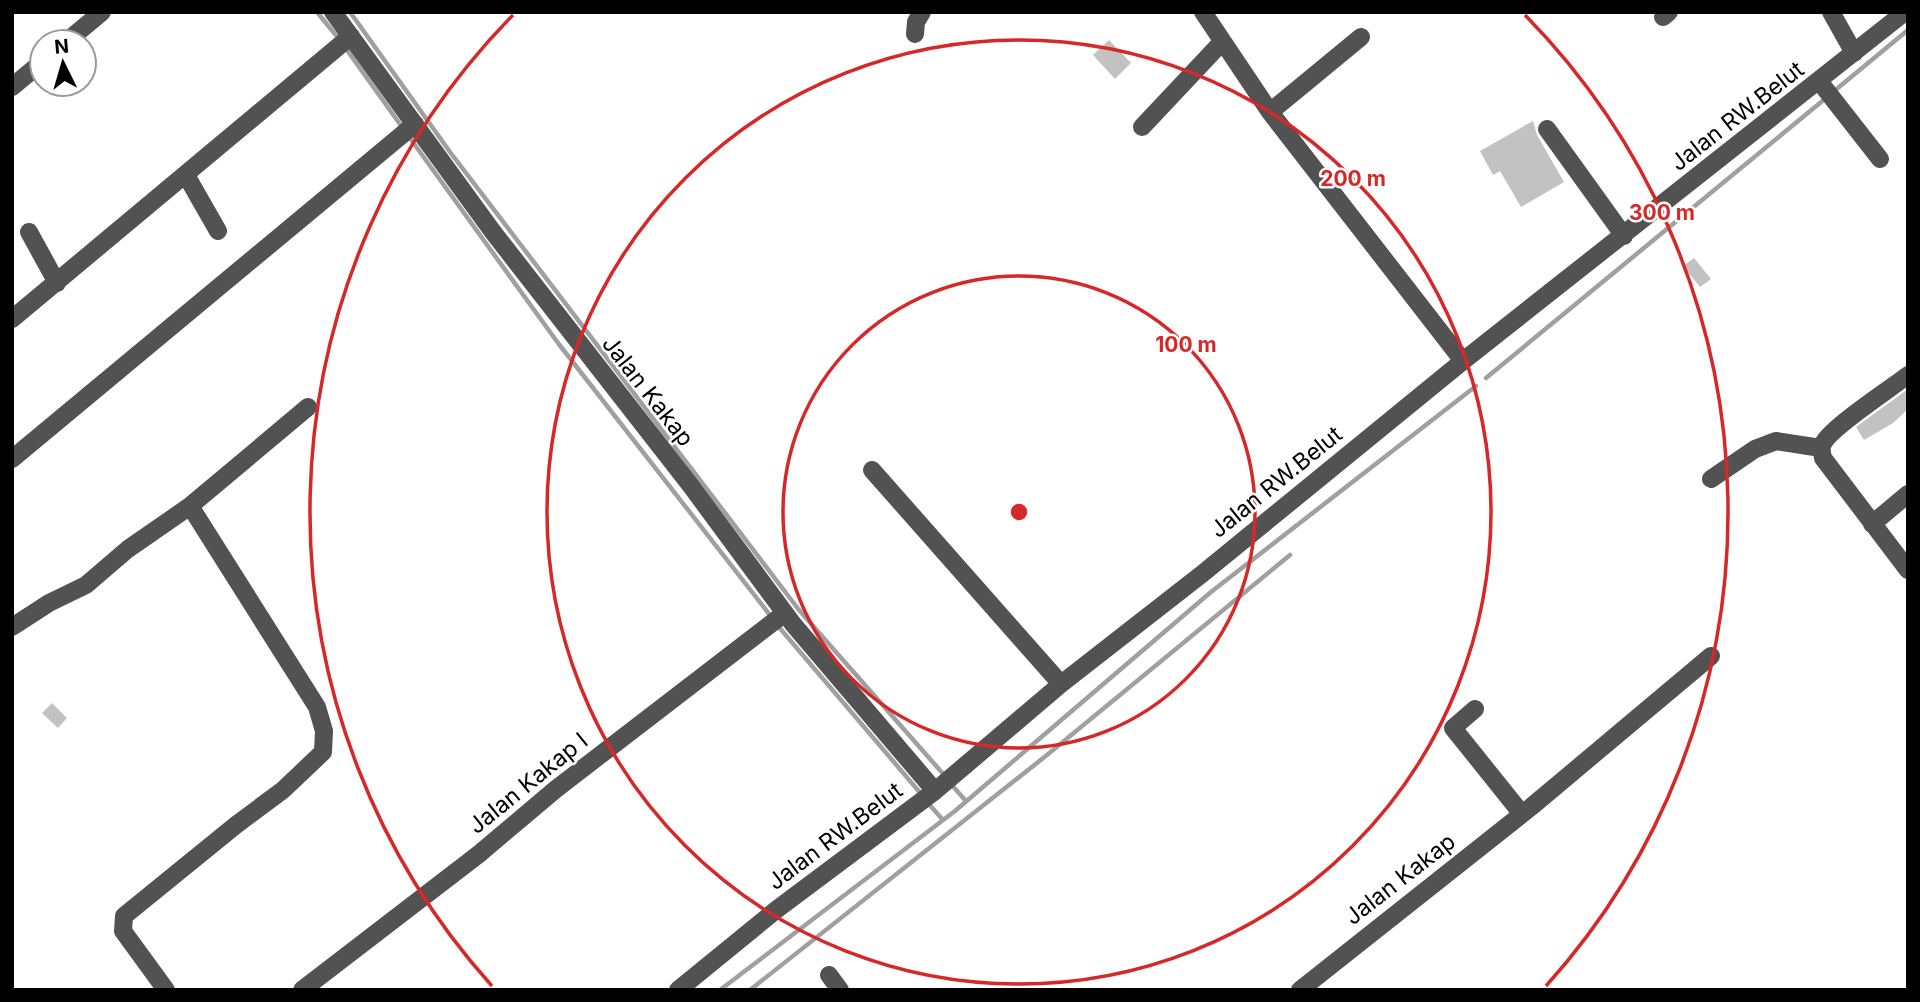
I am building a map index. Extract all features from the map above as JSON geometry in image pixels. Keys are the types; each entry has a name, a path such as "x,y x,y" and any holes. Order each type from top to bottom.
{"street":[{"path":"83,28 102,12"},
{"name":"Jalan Kakap","path":"333,12 493,232 785,613 935,792"},
{"path":"915,34 916,22 922,12"},
{"path":"1203,12 1270,112 1463,361"},
{"path":"1831,12 1854,53"},
{"name":"Jalan RW.Belut","path":"678,990 776,910 935,792 1061,684 1202,574 1463,361 1625,236 1905,12"},
{"path":"12,319 351,36"},
{"path":"1270,112 1361,37"},
{"path":"1142,127 1222,42"},
{"path":"12,87 28,74"},
{"path":"1819,81 1880,159"},
{"path":"12,459 415,124"},
{"path":"1547,129 1625,236"},
{"path":"186,174 218,231"},
{"path":"29,232 57,283"},
{"path":"1906,562 1872,524 1823,458 1821,448 1836,429 1908,375"},
{"path":"12,627 49,603 86,585 128,549 190,506 308,407"},
{"path":"1711,479 1755,449 1776,441 1821,448"},
{"path":"872,470 1061,684"},
{"path":"1872,524 1908,494"},
{"path":"166,990 123,931 124,916 236,825 284,790 323,752 324,731 317,707 190,506"},
{"name":"Jalan Kakap I","path":"302,990 479,854 556,789 785,613"},
{"name":"Jalan Kakap","path":"1300,990 1526,810 1711,656"},
{"path":"1475,709 1453,728 1526,810"},
{"path":"829,975 841,990"}],"building":[{"path":"1109,40 1131,63 1115,79 1093,55"},
{"path":"1533,121 1537,135 1564,182 1521,207 1500,171 1493,175 1480,151"},
{"path":"1694,258 1711,279 1700,287 1683,266"},
{"path":"1908,389 1908,409 1893,423 1864,440 1856,427"},
{"path":"52,703 67,718 58,728 42,713"}],"waterway":[{"path":"317,12 339,39"},
{"path":"350,12 450,152 799,610 945,776"},
{"path":"1833,92 1908,30"},
{"path":"344,46 402,127"},
{"path":"1486,378 1826,98"},
{"path":"407,134 558,343 773,619"},
{"path":"720,990 955,811 1211,592 1476,386"},
{"path":"750,990 1047,755 1290,555"},
{"path":"778,626 922,795"},
{"path":"950,783 966,801"},
{"path":"927,802 943,820"}]}
